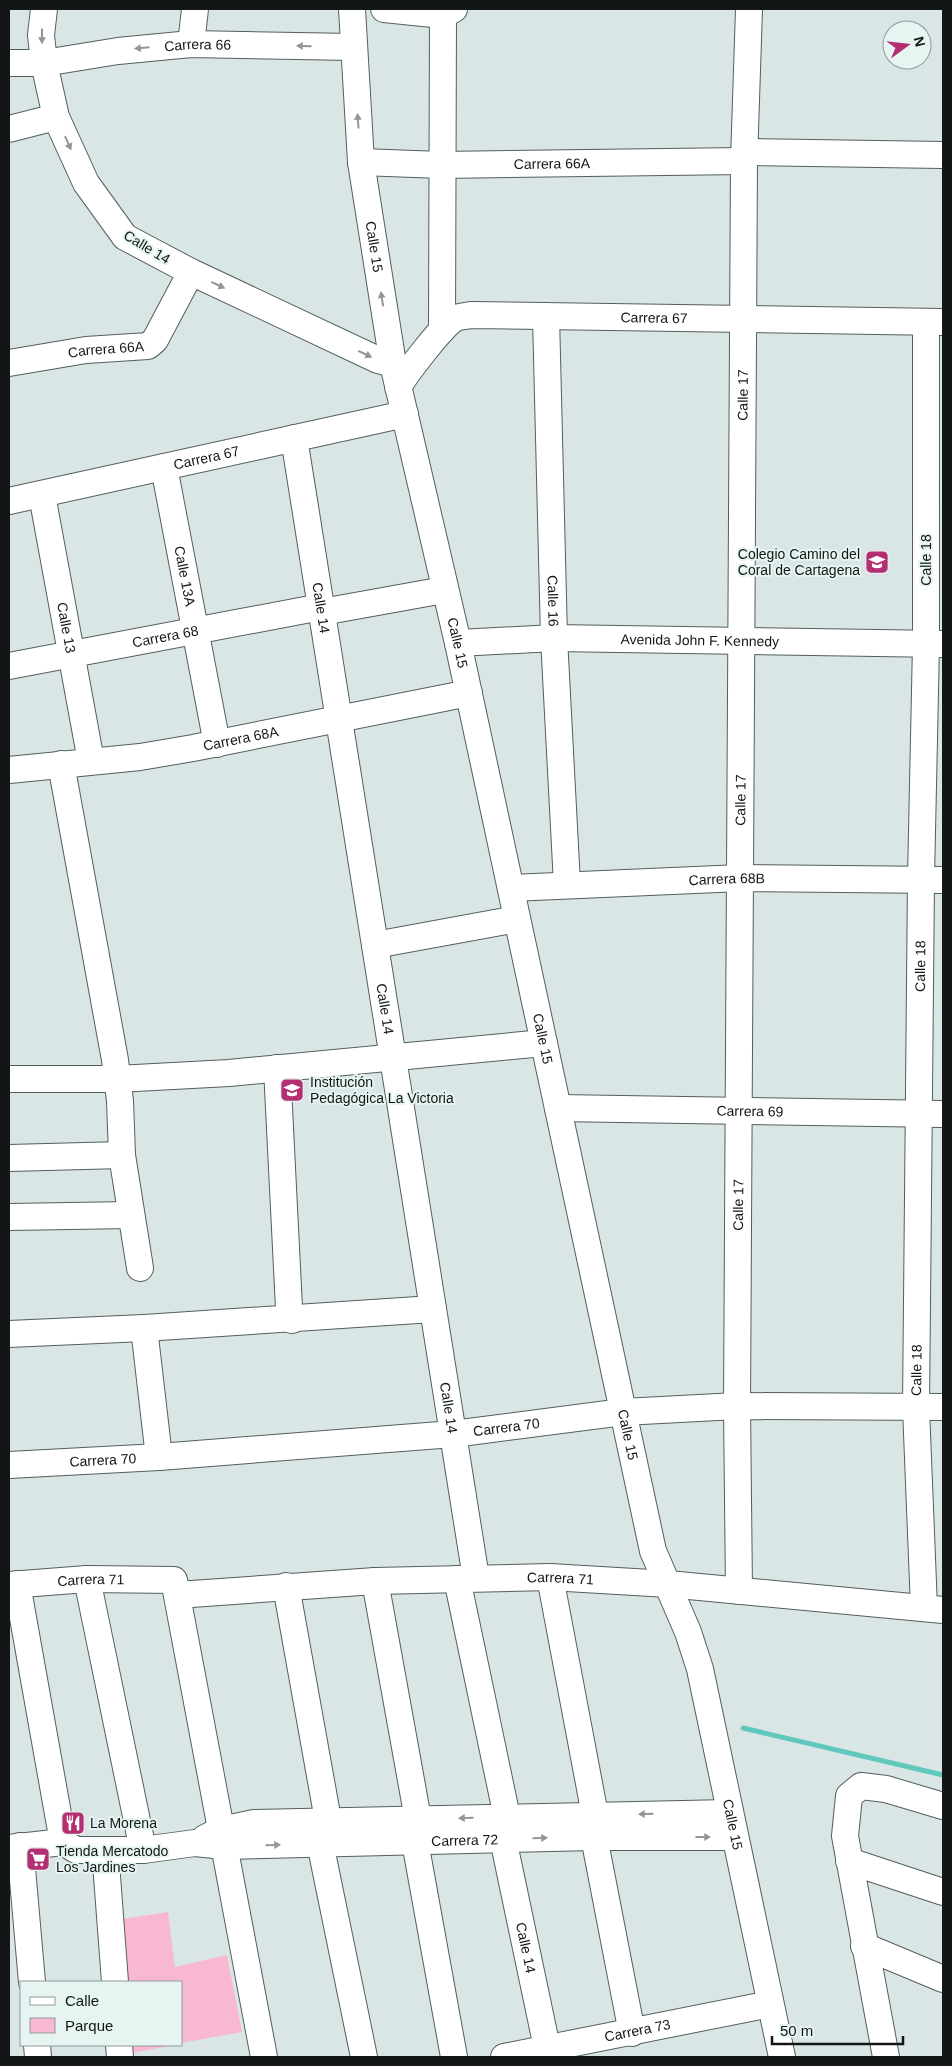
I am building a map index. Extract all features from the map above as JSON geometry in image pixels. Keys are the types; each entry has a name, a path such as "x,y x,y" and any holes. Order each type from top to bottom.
{"street":[{"name":"Calle 14","path":"44,9 41,35 44,63 56,116 86,183 126,237 191,272 378,360 396,376"},
{"path":"192,44 195,9"},
{"name":"Calle 15","path":"352,9 360,162 396,376 469,693 653,1551 695,1651 782,2057"},
{"path":"384,9 449,12 441,165 442,330"},
{"name":"Calle 17","path":"738,1591 737,1406 745,156 749,9"},
{"name":"Carrera 66","path":"9,63 44,63 118,51 192,44 353,47"},
{"path":"9,129 56,116"},
{"name":"Carrera 66A","path":"360,162 441,165 745,156 943,155"},
{"name":"Carrera 66A","path":"9,364 86,350 148,346 155,340 191,272"},
{"name":"Carrera 67","path":"396,376 404,376 454,318 471,315 744,317 934,322"},
{"name":"Calle 16","path":"546,316 554,638 567,884"},
{"name":"Calle 18","path":"934,322 931,1113 916,1408 934,1609"},
{"name":"Carrera 67","path":"9,501 405,414"},
{"name":"Calle 14","path":"294,438 453,1434 467,1578 505,1828 548,2053"},
{"name":"Calle 13A","path":"164,467 218,744"},
{"name":"Calle 13","path":"42,495 92,761"},
{"name":"Carrera 68","path":"9,666 444,590"},
{"name":"Avenida John F. Kennedy","path":"458,643 554,638 934,644"},
{"name":"Carrera 68A","path":"9,770 140,756 218,744 469,693"},
{"path":"61,764 118,1079 122,1155 140,1268"},
{"name":"Carrera 68B","path":"511,888 567,884 741,878 932,880"},
{"path":"375,944 517,919"},
{"path":"9,1079 118,1079 277,1068 544,1043"},
{"path":"277,1068 289,1308 292,1320"},
{"name":"Carrera 69","path":"558,1108 931,1113"},
{"path":"9,1158 122,1155"},
{"path":"9,1218 131,1215"},
{"path":"9,1334 292,1320 433,1309"},
{"path":"144,1328 159,1457"},
{"name":"Carrera 70","path":"9,1465 159,1457 453,1434 623,1412 737,1406 943,1407"},
{"path":"550,1577 632,2033"},
{"name":"Carrera 71","path":"13,1585 87,1579 175,1587 286,1586 375,1581 550,1577 668,1584 934,1609"},
{"path":"87,1579 143,1850"},
{"path":"375,1581 454,2057"},
{"path":"13,1585 63,1842"},
{"path":"286,1586 324,1832 364,2057"},
{"path":"175,1587 264,2057"},
{"path":"886,2057 845,1836 849,1796 860,1786 886,1789 943,1806"},
{"name":"Carrera 72","path":"14,1847 63,1842 76,1850 143,1850 222,1838 254,1823 324,1832 732,1825"},
{"path":"14,1847 32,1981"},
{"path":"105,1850 115,1981"},
{"path":"849,1861 943,1892"},
{"path":"864,1946 943,1979"},
{"name":"Carrera 73","path":"504,2057 548,2053 770,2004"}],"green space":[{"path":"168,1912 175,1967 227,1955 242,2032 182,2043 182,1981 121,1981 116,1920"},
{"path":"126,2046 169,2046 126,2054"}],"waterway":[{"path":"743,1728 943,1775"}],"place":[{"name":"Colegio Camino del Coral de Cartagena","path":"877,562"},
{"name":"Institución Pedagógica La Victoria","path":"292,1090"},
{"name":"La Morena","path":"73,1823"},
{"name":"Tienda Mercatodo Los Jardines","path":"38,1859"}]}
